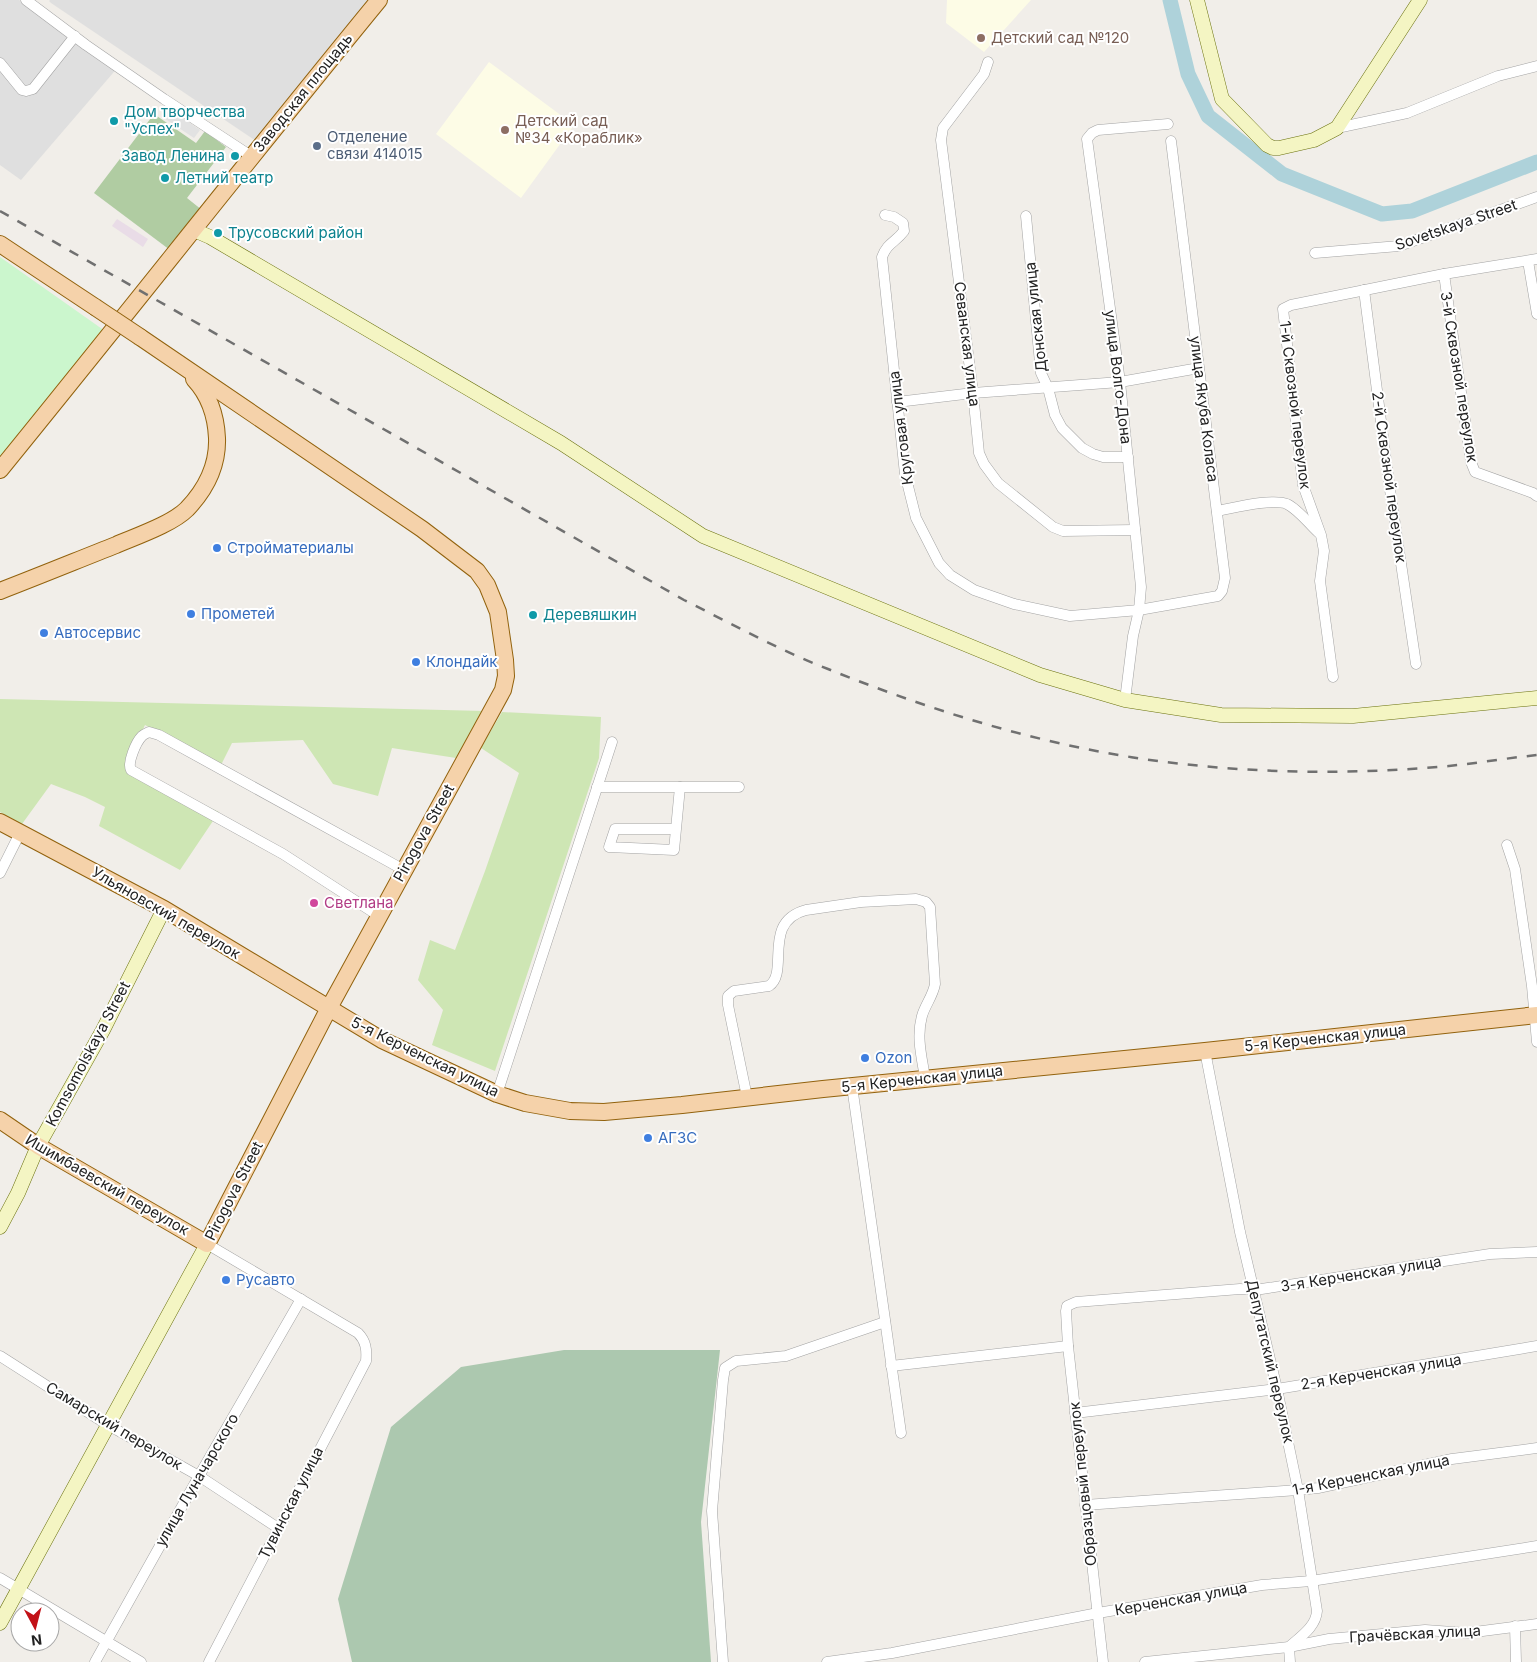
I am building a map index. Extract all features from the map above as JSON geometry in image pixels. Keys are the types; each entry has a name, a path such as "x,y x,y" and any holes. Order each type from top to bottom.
{"main road":[{"name":"Заводская площадь","path":"0,470 135,304 251,156 379,0"},
{"path":"0,244 180,365 204,391 210,403 217,432 218,447 211,475 186,510 146,533 0,591"},
{"name":"Pirogova Street","path":"180,365 422,529 477,571 487,586 498,612 506,676 503,690 495,707 329,1008 207,1244"},
{"name":"Ульяновский переулок","path":"0,822 164,910 329,1008"},
{"name":"5-я Керченская улица","path":"329,1008 382,1040 497,1094 543,1107 579,1111 638,1110 925,1078 1205,1051 1536,1015"},
{"name":"Ишимбаевский переулок","path":"0,1120 38,1146 207,1244"}],"street":[{"path":"26,0 164,99 251,156"},
{"path":"1197,0 1222,99 1267,145 1273,148 1314,140 1337,128 1407,113 1498,76 1537,66"},
{"path":"1337,128 1420,0"},
{"path":"0,63 22,90 33,89 75,36"},
{"name":"Севанская улица","path":"988,62 984,74 943,128 941,140 979,453 990,474 998,483 1053,527 1063,531 1134,530"},
{"name":"улица Волго-Дона","path":"1126,700 1141,587 1120,382 1087,139 1098,130 1168,124"},
{"name":"улица Якуба Коласа","path":"1139,610 1218,596 1222,591 1225,578 1171,141"},
{"name":"Sovetskaya Street","path":"1315,253 1399,246 1537,197"},
{"name":"Круговая улица","path":"885,215 894,217 903,223 904,231 900,237 886,246 882,257 905,474 916,518 939,563 950,574 974,590 1006,601 1070,616 1139,610"},
{"name":"Донская улица","path":"1026,216 1042,380 1048,388 1058,423 1082,448 1093,454 1103,458 1128,457"},
{"path":"194,230 210,237 561,444 703,536 1040,676 1126,700 1220,714 1353,716 1537,698"},
{"path":"1364,290 1444,274 1533,260 1537,314"},
{"name":"3-й Сквозной переулок","path":"1444,274 1471,462 1475,472 1537,496"},
{"name":"1-й Сквозной переулок","path":"1333,677 1320,581 1324,550 1321,535 1303,485 1284,309 1291,305 1364,290"},
{"name":"2-й Сквозной переулок","path":"1364,290 1390,491 1416,664"},
{"path":"897,402 973,393 1120,382 1199,368"},
{"path":"1217,511 1275,501 1295,509 1321,535"},
{"path":"379,916 283,854 131,770 129,761 141,736 149,732 159,735 404,870"},
{"path":"497,1094 612,742"},
{"path":"597,787 738,787"},
{"path":"676,829 615,829 609,847 674,850 676,829 680,787"},
{"path":"0,873 20,833"},
{"path":"1507,845 1515,870 1536,1015 1537,1042"},
{"path":"747,1097 728,1005 728,996 734,991 772,984 776,975 781,928 790,918 806,910 861,902 916,899 926,902 930,907 935,984 934,991 922,1014 918,1035 925,1078"},
{"name":"Komsomolskaya Street","path":"0,1227 18,1193 38,1146 103,1030 164,910"},
{"name":"Депутатский переулок","path":"1205,1051 1240,1232 1255,1290 1298,1490 1317,1611 1317,1618 1312,1626 1289,1647"},
{"path":"852,1086 901,1433"},
{"name":"Ишимбаевский переулок","path":"207,1244 358,1333 365,1344"},
{"name":"Pirogova Street","path":"0,1623 207,1244"},
{"name":"3-я Керченская улица","path":"1067,1306 1076,1302 1240,1289 1255,1290 1490,1254 1537,1252"},
{"name":"улица Луначарского","path":"95,1662 301,1299"},
{"name":"Образцовый переулок","path":"1067,1306 1068,1346 1103,1662"},
{"path":"723,1662 712,1511 723,1380 726,1368 736,1361 786,1356 885,1322"},
{"name":"Тувинская улица","path":"210,1662 366,1361 367,1352 365,1344"},
{"path":"891,1366 1068,1346"},
{"name":"2-я Керченская улица","path":"1076,1413 1277,1389 1537,1346"},
{"name":"Самарский переулок","path":"0,1356 108,1425 199,1476 278,1528"},
{"name":"1-я Керченская улица","path":"1085,1505 1318,1488 1452,1459 1537,1448"},
{"name":"Керченская улица","path":"827,1662 892,1653 1262,1585 1311,1581 1537,1546"},
{"path":"0,1578 141,1662"},
{"name":"Грачёвская улица","path":"1145,1662 1289,1647 1329,1638 1425,1630 1466,1633 1537,1624"},
{"path":"1515,1626 1516,1662"},
{"path":"1289,1647 1290,1662"}],"shaded area":[{"path":"0,0 19,0 119,66 21,180 0,165"},
{"path":"50,0 370,0 256,141 51,3"},
{"name":"Детский сад №120","path":"947,0 1031,0 984,52 946,23"},
{"name":"Детский сад №34 «Кораблик»","path":"489,62 574,125 521,198 436,134"},
{"path":"170,109 200,130 194,138 164,118"},
{"path":"117,219 148,239 143,247 112,226"},
{"path":"564,1350 720,1350 701,1522 711,1662 352,1662 338,1599 391,1427 461,1367"}],"green space":[{"path":"154,114 196,143 205,131 226,147 187,198 202,210 170,250 94,193"},
{"path":"0,257 105,331 0,459"},
{"path":"0,699 484,711 456,758 392,748 378,796 333,784 303,740 232,743 221,765 145,725 126,764 131,770 219,812 180,870 99,826 105,807 51,784 22,824 0,812"},
{"path":"502,712 601,717 599,758 495,1071 432,1045 443,1010 418,980 430,940 455,950 519,773 481,748"}],"waterway":[{"path":"1170,0 1188,74 1208,116 1282,174 1382,214 1412,211 1537,162"}],"railway":[{"path":"0,211 684,600 792,654 871,686 1002,729 1092,750 1183,764 1249,770 1349,772 1416,769 1537,755"}],"place":[{"name":"Детский сад №120","path":"981,38"},
{"name":"Дом творчества \"Успех\"","path":"114,121"},
{"name":"Детский сад №34 «Кораблик»","path":"505,130"},
{"name":"Отделение связи 414015","path":"317,146"},
{"name":"Завод Ленина","path":"235,156"},
{"name":"Летний театр","path":"165,178"},
{"name":"Трусовский район","path":"218,233"},
{"name":"Стройматериалы","path":"217,548"},
{"name":"Прометей","path":"191,614"},
{"name":"Деревяшкин","path":"533,615"},
{"name":"Автосервис","path":"44,633"},
{"name":"Клондайк","path":"416,662"},
{"name":"Светлана","path":"314,903"},
{"name":"Ozon","path":"865,1058"},
{"name":"АГЗС","path":"648,1138"},
{"name":"Русавто","path":"226,1280"}]}
